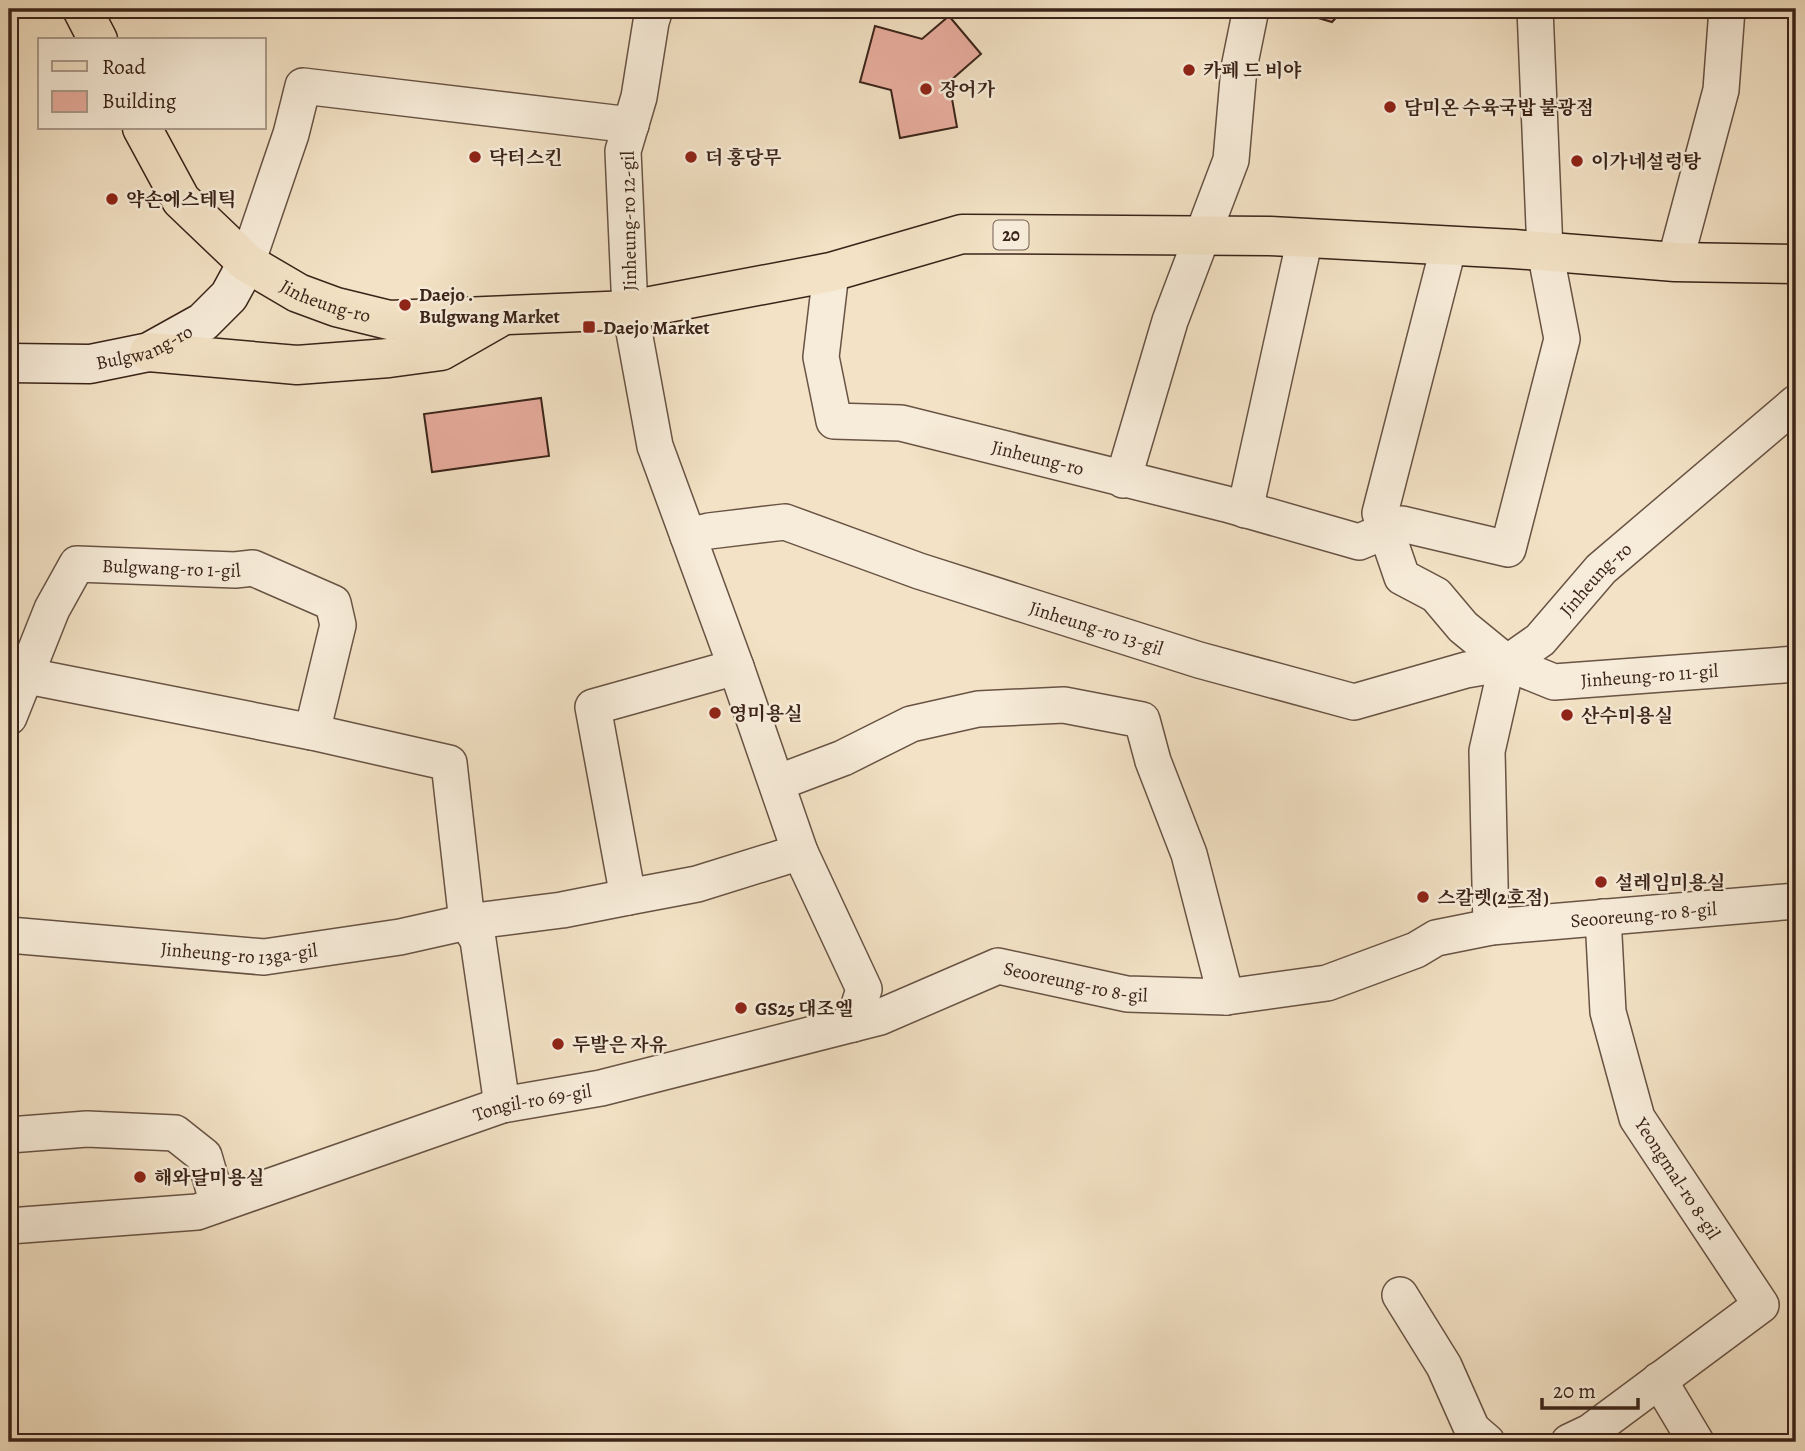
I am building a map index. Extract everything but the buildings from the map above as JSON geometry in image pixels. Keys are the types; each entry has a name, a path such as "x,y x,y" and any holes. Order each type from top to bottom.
{"main road":[{"path":"82,9 97,38"},
{"name":"Jinheung-ro","path":"143,130 181,200 247,263 298,293 336,307 389,320 630,310 831,272 962,234 1305,238 1545,251 1675,262 1796,264"},
{"name":"Bulgwang-ro","path":"9,363 90,363 149,352 203,322 229,296 247,263"},
{"path":"149,352 297,365 426,354 441,351 502,316"}],"street":[{"path":"1123,480 1170,321 1231,160 1239,68 1251,9"},
{"name":"Jinheung-ro","path":"831,272 821,357 834,421 901,422 1359,542 1386,533 1402,524 1508,549 1562,339 1545,251 1535,9"},
{"path":"1675,262 1721,89 1727,9"},
{"name":"Jinheung-ro 12-gil","path":"630,310 624,151 639,97 646,13"},
{"path":"247,263 303,86 631,125"},
{"path":"1245,510 1305,238"},
{"path":"1449,245 1380,513 1402,578 1436,595 1463,627 1507,663 1487,751 1491,927"},
{"path":"630,310 655,446 800,852 864,989 853,1024"},
{"name":"Jinheung-ro","path":"1507,663 1540,640 1601,569 1796,403"},
{"name":"Jinheung-ro 13-gil","path":"688,536 785,522 919,571 1045,612 1199,660 1354,702 1466,670 1507,663"},
{"name":"Bulgwang-ro 1-gil","path":"9,717 18,669 77,564 235,570 253,568 333,603 338,625 312,732"},
{"name":"Jinheung-ro 11-gil","path":"1507,663 1555,682 1796,664"},
{"path":"628,897 593,707 736,667"},
{"path":"18,669 33,677 312,732 449,763 467,922 478,940 502,1105"},
{"path":"777,783 843,758 911,724 978,709 1064,705 1142,720 1153,761 1189,854 1226,997"},
{"name":"Jinheung-ro 13ga-gil","path":"9,935 264,957 400,937 467,922 562,910 697,884 800,852"},
{"name":"Seooreung-ro 8-gil","path":"853,1024 880,1017 998,966 1127,994 1226,997 1327,983 1416,950 1436,938 1491,927 1796,901"},
{"name":"Yeongmal-ro 8-gil","path":"1569,1442 1590,1432 1761,1305 1637,1118 1608,1012 1602,917"},
{"name":"Tongil-ro 69-gil","path":"9,1226 197,1212 502,1105 601,1088 853,1024"},
{"path":"9,1135 87,1129 175,1133 204,1156 218,1204"},
{"path":"1400,1295 1444,1366 1472,1429 1487,1442"},
{"path":"1659,1380 1696,1442"}],"place":[{"name":"카페 드 비야","path":"1189,70"},
{"name":"장어가","path":"926,89"},
{"name":"담미온 수육국밥 불광점","path":"1390,107"},
{"name":"닥터스킨","path":"475,157"},
{"name":"더 홍당무","path":"691,157"},
{"name":"이가네설렁탕","path":"1577,161"},
{"name":"약손에스테틱","path":"112,199"},
{"name":"Daejo . Bulgwang Market","path":"405,305"},
{"name":"Daejo Market","path":"589,327"},
{"name":"영미용실","path":"715,713"},
{"name":"산수미용실","path":"1567,715"},
{"name":"설레임미용실","path":"1601,882"},
{"name":"스칼렛(2호점)","path":"1423,897"},
{"name":"GS25 대조엘","path":"741,1008"},
{"name":"두발은 자유","path":"558,1044"},
{"name":"해와달미용실","path":"140,1177"}]}
